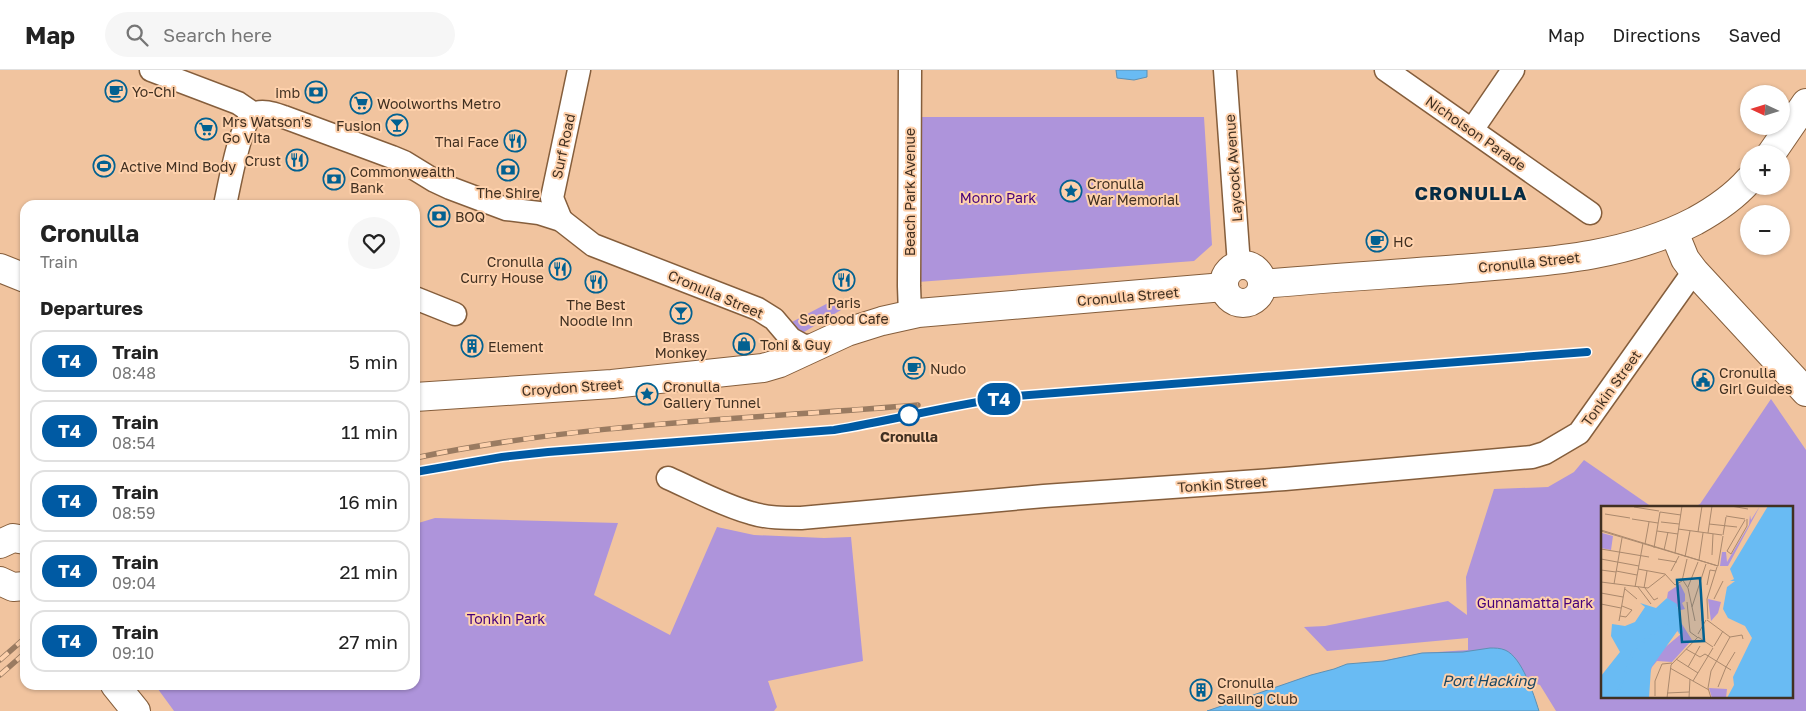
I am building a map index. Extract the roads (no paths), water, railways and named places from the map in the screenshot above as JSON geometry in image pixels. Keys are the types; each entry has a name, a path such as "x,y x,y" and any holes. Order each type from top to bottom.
{"street":[{"name":"Surf Road","path":"561,220 552,198 579,70"},
{"name":"Beach Park Avenue","path":"910,70 910,315"},
{"name":"Laycock Avenue","path":"1225,70 1239,265"},
{"name":"Nicholson Parade","path":"1386,70 1590,213"},
{"path":"1472,130 1513,70"},
{"path":"156,71 238,102 254,114 243,130 226,200"},
{"path":"1777,145 1806,104"},
{"name":"Cronulla Street","path":"254,114 260,112 284,117 392,157 435,181 506,209 539,213 561,220 593,245 758,309 774,319 791,339 802,345 814,347 854,330 910,315 1224,287"},
{"name":"Cronulla Street","path":"1262,284 1589,256 1634,246 1674,232 1716,210 1740,188"},
{"path":"1674,232 1685,260 1694,271 1806,392"},
{"path":"1239,265 1250,266 1255,269 1261,278 1262,284 1258,296 1248,303 1235,302 1230,298 1224,287 1226,276 1234,267 1239,265"},
{"path":"0,268 20,276"},
{"name":"Tonkin Street","path":"668,478 752,514 801,518 1035,497 1285,480 1532,457 1545,454 1578,433 1694,271"},
{"path":"420,300 455,314"},
{"name":"Croydon Street","path":"420,397 612,384 744,371 780,363 814,347"},
{"path":"0,581 13,587 20,586"},
{"path":"119,690 136,711"}],"water":[{"path":"1116,70 1147,70 1147,77 1134,80 1117,78"},
{"name":"Port Hacking","path":"1490,648 1505,650 1517,660 1526,677 1539,711 1207,711 1347,664 1384,661 1422,653 1463,652"}],"railway":[{"path":"420,471 502,457 548,452 833,430 970,403 1016,396 1587,352"},
{"path":"420,457 477,446 603,430 918,405"},
{"path":"0,660 20,642"},
{"path":"0,675 20,657"}],"train":[{"name":"T4","path":"420,471 502,457 548,452 692,439 834,430 961,404 1016,396 1587,352"}],"place":[{"name":"Yo-Chi","path":"116,91"},
{"name":"imb","path":"316,92"},
{"name":"Woolworths Metro","path":"361,103"},
{"name":"Fusion","path":"397,125"},
{"name":"Mrs Watson's Go Vita","path":"206,129"},
{"name":"Thai Face","path":"515,141"},
{"name":"Crust","path":"297,160"},
{"name":"Active Mind Body","path":"104,166"},
{"name":"The Shire","path":"508,170"},
{"name":"Commonwealth Bank","path":"334,179"},
{"name":"Cronulla War Memorial","path":"1071,191"},
{"name":"BOQ","path":"439,216"},
{"name":"HC","path":"1377,241"},
{"name":"Cronulla Curry House","path":"560,269"},
{"name":"Paris Seafood Cafe","path":"844,280"},
{"name":"The Best Noodle Inn","path":"596,282"},
{"name":"Brass Monkey","path":"681,313"},
{"name":"Toni & Guy","path":"744,344"},
{"name":"Element","path":"472,346"},
{"name":"Nudo","path":"914,368"},
{"name":"Cronulla Girl Guides","path":"1703,380"},
{"name":"Cronulla Gallery Tunnel","path":"647,394"},
{"name":"Cronulla","path":"909,415"},
{"name":"Cronulla Sailing Club","path":"1201,690"}],"district":[{"name":"CRONULLA","path":"1471,192"}],"park label":[{"name":"Monro Park","path":"998,197"},
{"name":"Gunnamatta Park","path":"1535,602"},
{"name":"Tonkin Park","path":"506,618"}]}
